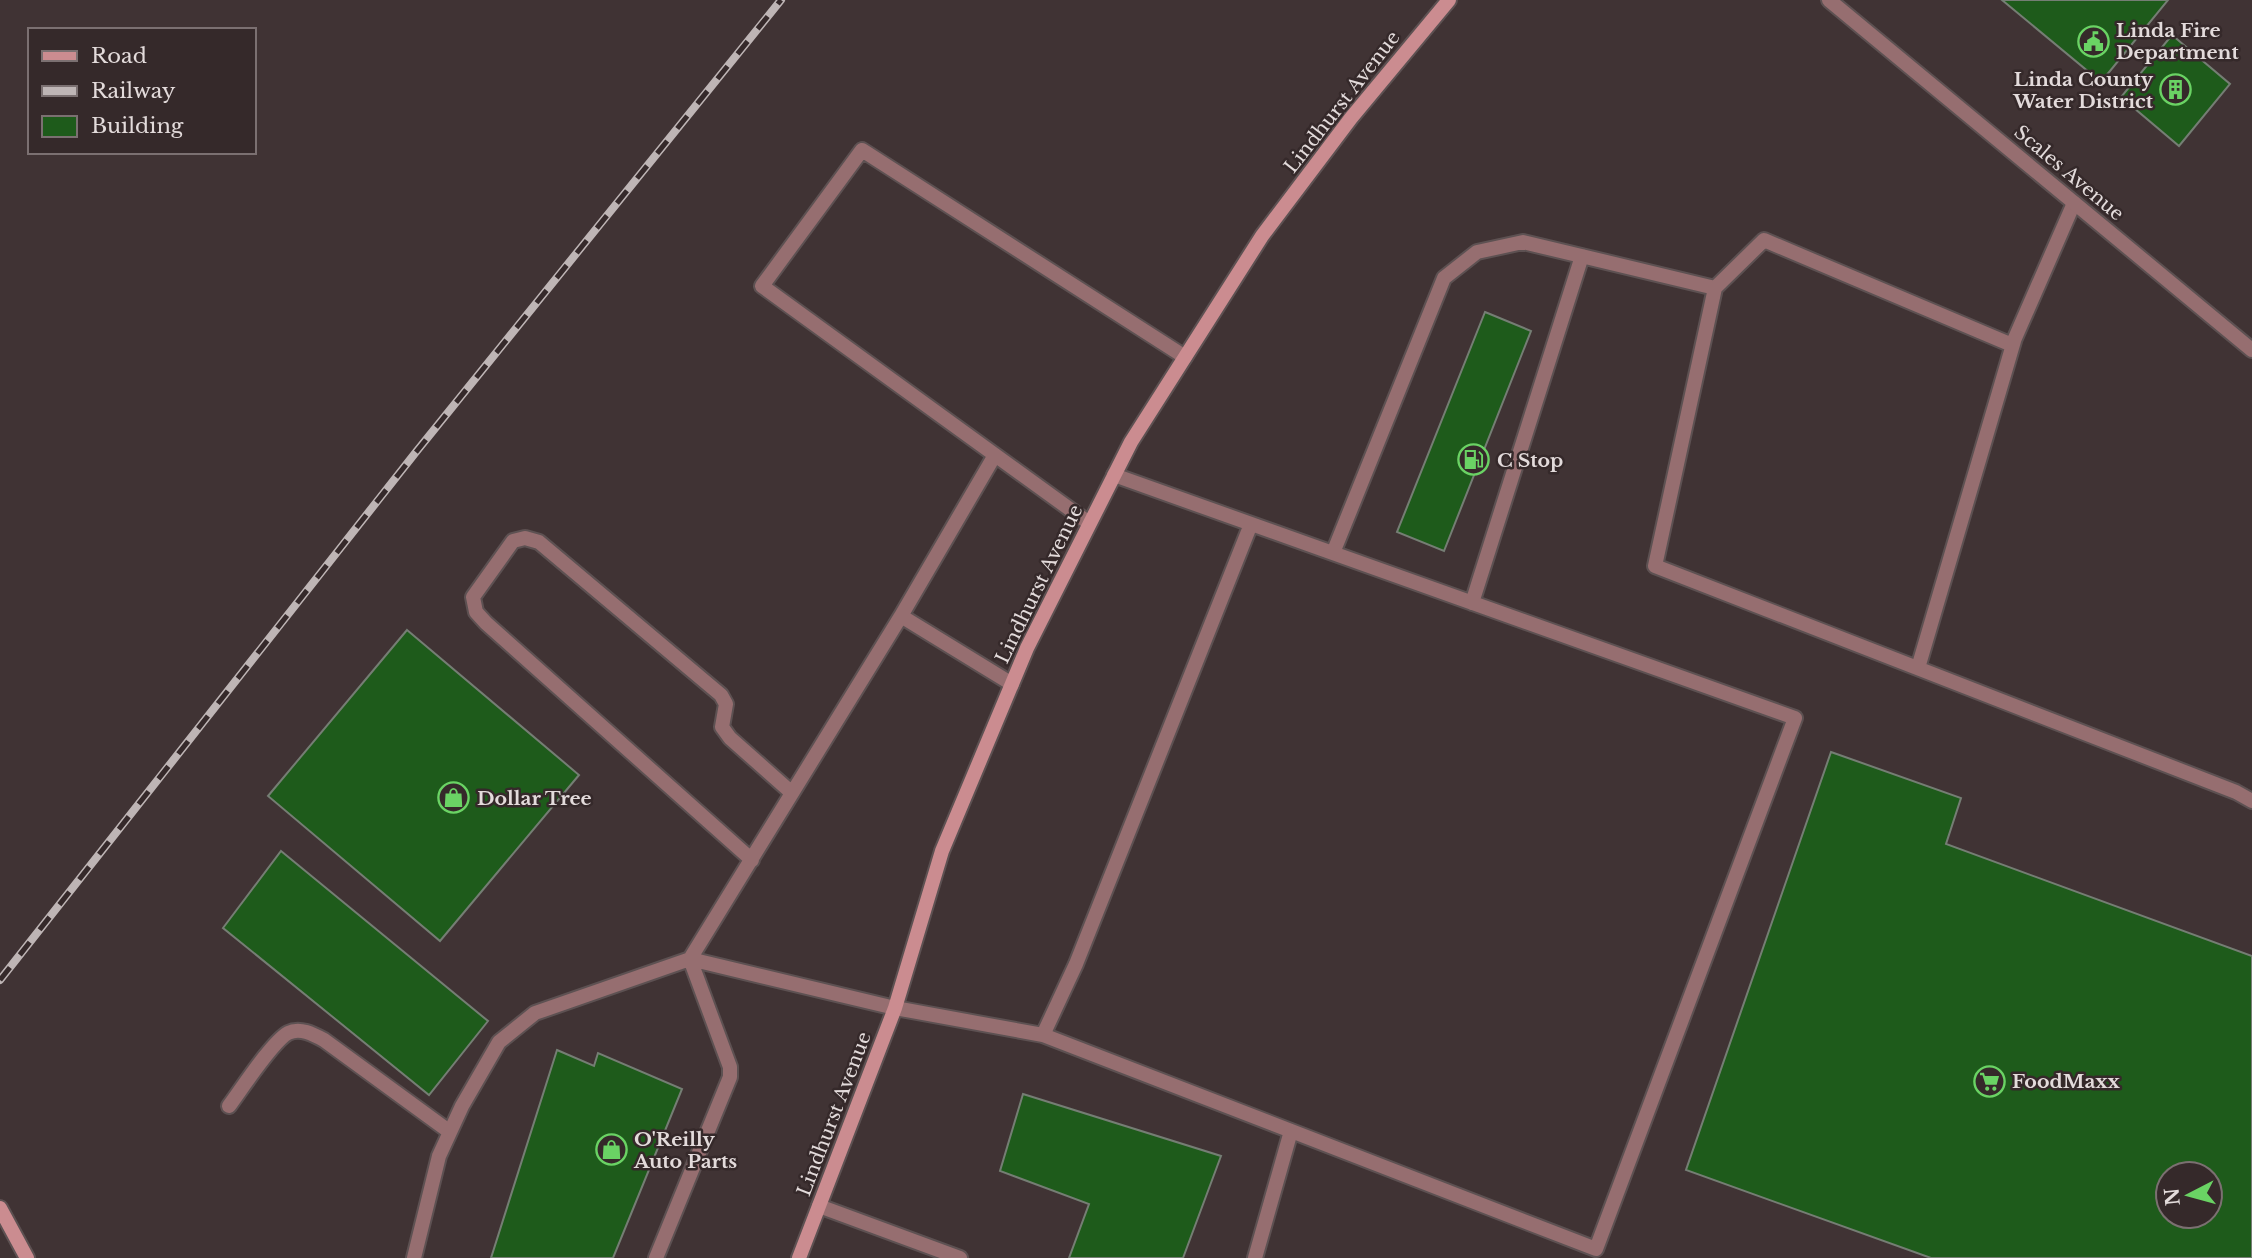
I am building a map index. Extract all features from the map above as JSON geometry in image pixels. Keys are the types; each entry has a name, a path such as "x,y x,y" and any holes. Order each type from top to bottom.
{"main road":[{"name":"Lindhurst Avenue","path":"799,1258 895,1008 942,852 1027,648 1089,523 1131,442 1262,236 1351,118 1449,0"},
{"path":"0,1208 26,1258"}],"street":[{"name":"Scales Avenue","path":"1829,0 2252,350"},
{"path":"1089,523 762,286 862,150 1185,357"},
{"path":"1918,668 2014,341 2074,203"},
{"path":"2014,341 2011,345 1764,240 1715,288 1655,566 2236,792 2252,802"},
{"path":"1334,553 1444,278 1477,252 1523,242 1715,288"},
{"path":"1472,603 1582,256"},
{"path":"690,959 901,616 995,455"},
{"path":"414,1258 439,1156 461,1107 499,1042 535,1013 690,959 895,1008 1043,1035 1291,1131 1594,1254 1795,718 1114,475"},
{"path":"1043,1035 1076,964 1251,524"},
{"path":"751,860 486,624 476,612 473,597 513,541 525,538 539,542 721,695 726,704 722,727 730,738 792,793"},
{"path":"901,616 1012,684"},
{"path":"656,1258 730,1077 730,1067 690,959"},
{"path":"229,1106 277,1043 288,1033 306,1031 324,1040 450,1132"},
{"path":"1255,1258 1291,1131"},
{"path":"819,1206 960,1258"}],"building":[{"name":"Linda Fire Department","path":"2002,0 2168,0 2101,82"},
{"name":"Linda County Water District","path":"2172,35 2230,84 2179,146 2121,97"},
{"path":"1485,312 1531,331 1444,551 1397,532"},
{"path":"407,630 579,775 440,941 268,796"},
{"path":"1831,752 1961,798 1946,844 2252,956 2252,1258 1931,1258 1686,1170"},
{"path":"281,851 488,1021 429,1095 223,928"},
{"path":"557,1050 594,1066 598,1053 682,1089 613,1258 491,1258"},
{"path":"1023,1094 1221,1156 1183,1258 1069,1258 1089,1204 1000,1171"}],"railway":[{"path":"0,980 416,452 781,0"}],"place":[{"name":"Linda Fire Department","path":"2093,41"},
{"name":"Linda County Water District","path":"2176,90"},
{"name":"C Stop","path":"1474,460"},
{"name":"Dollar Tree","path":"454,798"},
{"name":"FoodMaxx","path":"1989,1081"},
{"name":"O'Reilly Auto Parts","path":"611,1150"}]}
